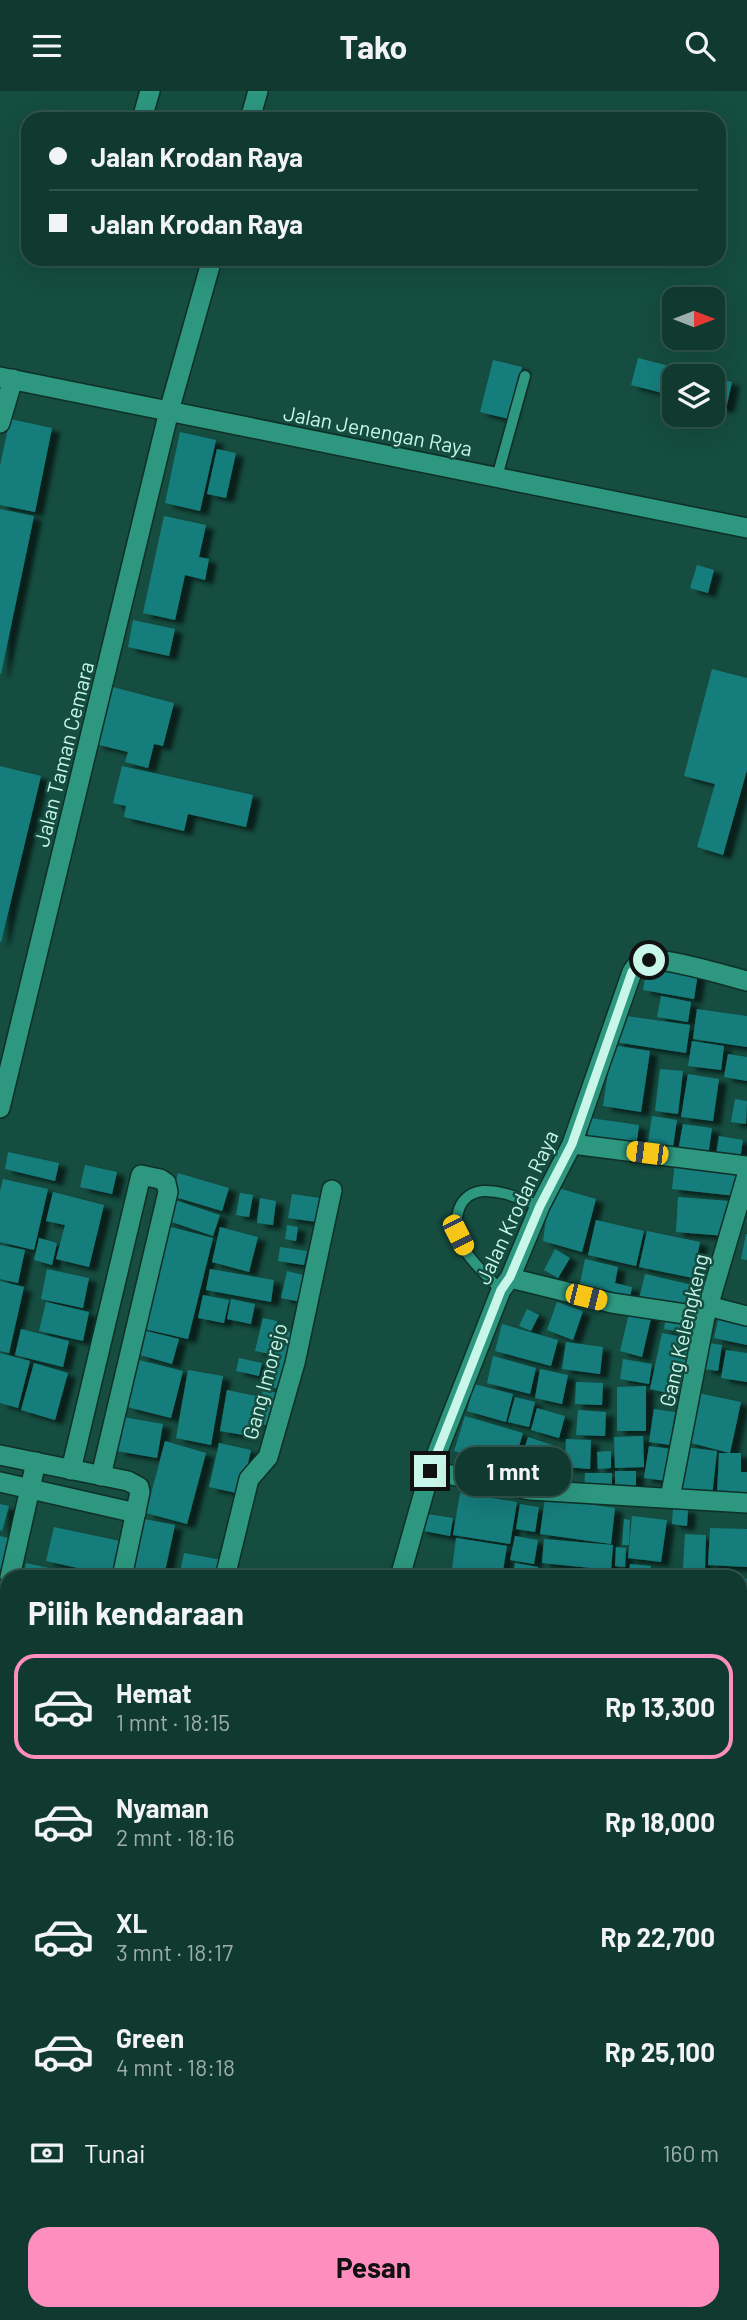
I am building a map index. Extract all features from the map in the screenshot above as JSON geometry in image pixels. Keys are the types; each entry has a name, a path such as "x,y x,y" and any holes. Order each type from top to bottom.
{"street":[{"path":"144,112 150,91"},
{"path":"252,112 258,91"},
{"name":"Jalan Taman Cemara","path":"0,1108 170,411 210,266"},
{"path":"0,423 6,378"},
{"name":"Jalan Jenengan Raya","path":"6,378 747,528"},
{"name":"Jalan Krodan Raya","path":"402,1570 430,1471 506,1284 540,1206 572,1144 632,972 639,963 649,960 694,967 747,981"},
{"path":"572,1144 747,1166"},
{"path":"71,1470 141,1175 160,1179 166,1183 168,1192 101,1476"},
{"name":"Gang Kelengkeng","path":"670,1498 707,1312 747,1175"},
{"name":"Gang Imorejo","path":"227,1570 249,1479 268,1457 295,1363 332,1190"},
{"path":"506,1284 612,1303 747,1316"},
{"path":"114,1288 144,1296"},
{"path":"93,1374 123,1382"},
{"path":"0,1455 128,1481 139,1487 124,1570"},
{"path":"12,1570 36,1462"},
{"path":"430,1471 530,1490 747,1503"},
{"path":"0,1482 136,1514"}],"lane":[{"path":"497,478 525,376"},
{"path":"506,1284 475,1263 458,1235 457,1216 462,1202 470,1194 482,1191 498,1192 540,1206"}],"building":[{"path":"638,358 662,364 662,393 631,385"},
{"path":"493,360 522,367 509,419 480,412"},
{"path":"725,380 732,382 725,409"},
{"path":"10,419 52,428 35,512 0,505 0,466"},
{"path":"180,432 216,440 200,511 165,503"},
{"path":"217,449 236,453 226,498 207,494"},
{"path":"0,509 34,516 1,674 0,674"},
{"path":"164,516 206,525 199,557 209,559 205,580 185,575 175,620 143,613"},
{"path":"697,565 714,570 708,593 690,588"},
{"path":"133,620 175,629 169,656 128,647"},
{"path":"712,669 747,678 747,770 723,855 697,847 715,784 684,776"},
{"path":"109,686 174,703 163,746 154,744 148,768 125,762 128,752 95,744"},
{"path":"0,766 41,776 1,942 0,942"},
{"path":"122,766 253,795 246,827 188,814 184,831 124,817 126,806 113,803"},
{"path":"647,964 698,973 694,999 643,990"},
{"path":"661,996 691,1002 688,1022 657,1017"},
{"path":"697,1009 747,1016 747,1047 693,1039"},
{"path":"619,1015 690,1025 686,1053 615,1042"},
{"path":"692,1041 724,1046 721,1070 688,1066"},
{"path":"612,1045 650,1051 641,1112 603,1106"},
{"path":"728,1054 747,1057 747,1081 724,1077"},
{"path":"660,1069 683,1071 678,1114 655,1111"},
{"path":"688,1074 719,1079 713,1121 681,1117"},
{"path":"735,1099 747,1101 746,1124 731,1122"},
{"path":"652,1116 677,1120 672,1153 647,1149"},
{"path":"590,1118 639,1125 636,1148 587,1141"},
{"path":"683,1124 712,1128 708,1156 678,1151"},
{"path":"719,1136 743,1140 740,1159 716,1156"},
{"path":"8,1152 59,1163 55,1181 5,1169"},
{"path":"675,1162 739,1170 736,1196 672,1189"},
{"path":"85,1165 117,1172 112,1194 80,1187"},
{"path":"178,1173 229,1188 222,1211 172,1196"},
{"path":"3,1179 48,1189 34,1250 0,1242 0,1192"},
{"path":"558,1188 596,1199 582,1252 543,1241 547,1211"},
{"path":"53,1192 104,1205 89,1267 56,1259 65,1225 46,1221"},
{"path":"240,1193 253,1195 249,1217 236,1215"},
{"path":"292,1194 320,1198 317,1222 288,1218"},
{"path":"678,1197 729,1201 726,1236 676,1232"},
{"path":"260,1198 276,1201 273,1225 257,1223"},
{"path":"172,1199 220,1215 213,1236 166,1220"},
{"path":"596,1220 644,1231 636,1266 588,1255"},
{"path":"163,1225 213,1238 188,1339 140,1328"},
{"path":"287,1225 298,1227 296,1241 285,1239"},
{"path":"220,1227 258,1237 249,1272 212,1262"},
{"path":"647,1231 700,1242 693,1278 639,1267"},
{"path":"747,1234 747,1260 741,1259"},
{"path":"39,1238 57,1243 52,1265 34,1260"},
{"path":"0,1245 25,1250 18,1283 0,1279"},
{"path":"280,1247 307,1251 304,1265 278,1261"},
{"path":"555,1249 570,1258 558,1278 544,1270"},
{"path":"585,1259 618,1267 615,1283 632,1287 629,1304 578,1293"},
{"path":"47,1269 89,1278 83,1308 41,1299"},
{"path":"210,1269 274,1280 271,1302 206,1290"},
{"path":"287,1271 307,1276 301,1302 281,1298"},
{"path":"645,1274 705,1288 699,1313 639,1299"},
{"path":"0,1281 24,1287 9,1353 0,1351"},
{"path":"203,1295 229,1300 224,1323 198,1318"},
{"path":"231,1299 255,1304 251,1324 227,1319"},
{"path":"46,1302 89,1312 83,1341 39,1331"},
{"path":"557,1302 583,1311 573,1340 547,1330"},
{"path":"527,1309 539,1315 531,1331 519,1326"},
{"path":"630,1309 652,1314 642,1357 620,1351"},
{"path":"666,1315 697,1320 695,1334 664,1329"},
{"path":"719,1316 747,1322 747,1345 714,1338"},
{"path":"263,1318 277,1321 270,1354 255,1351"},
{"path":"502,1324 558,1340 551,1366 495,1351"},
{"path":"21,1329 69,1341 63,1367 15,1355"},
{"path":"279,1330 296,1333 283,1390 267,1386"},
{"path":"146,1331 179,1339 172,1364 140,1355"},
{"path":"662,1333 693,1339 681,1396 650,1389"},
{"path":"566,1342 603,1347 600,1374 562,1369"},
{"path":"708,1343 722,1345 718,1371 704,1369"},
{"path":"726,1350 747,1353 747,1382 721,1378"},
{"path":"0,1353 30,1361 18,1408 0,1403"},
{"path":"493,1356 536,1368 530,1394 487,1383"},
{"path":"239,1358 262,1363 259,1376 236,1371"},
{"path":"623,1359 652,1364 649,1384 620,1379"},
{"path":"139,1360 183,1371 171,1418 127,1407"},
{"path":"34,1363 68,1373 55,1420 21,1410"},
{"path":"540,1369 568,1375 562,1404 535,1398"},
{"path":"188,1370 223,1376 211,1445 176,1438"},
{"path":"576,1382 603,1383 602,1405 575,1404"},
{"path":"474,1384 513,1394 506,1422 467,1411"},
{"path":"646,1386 646,1431 617,1431 617,1387"},
{"path":"227,1390 256,1396 249,1436 220,1431"},
{"path":"263,1390 281,1394 274,1427 256,1423"},
{"path":"698,1393 741,1402 730,1453 687,1442"},
{"path":"515,1397 535,1402 529,1427 508,1422"},
{"path":"537,1408 565,1416 559,1438 531,1430"},
{"path":"654,1409 675,1412 670,1445 649,1442"},
{"path":"578,1410 606,1412 605,1436 576,1435"},
{"path":"465,1416 523,1433 512,1470 495,1465 492,1475 474,1470 478,1458 454,1451"},
{"path":"123,1417 163,1424 157,1458 117,1451"},
{"path":"643,1436 644,1467 615,1468 614,1437"},
{"path":"528,1437 561,1448 555,1467 522,1456"},
{"path":"566,1439 591,1440 590,1469 565,1467"},
{"path":"165,1441 206,1453 187,1524 146,1513"},
{"path":"219,1443 251,1450 241,1494 209,1487"},
{"path":"649,1446 671,1449 667,1481 644,1478"},
{"path":"684,1447 717,1451 712,1496 679,1492"},
{"path":"611,1451 611,1468 598,1469 597,1452"},
{"path":"719,1453 741,1453 741,1472 747,1472 747,1495 717,1494"},
{"path":"525,1463 538,1467 532,1486 519,1481"},
{"path":"615,1471 636,1471 636,1487 615,1487"},
{"path":"585,1473 612,1473 612,1492 584,1491"},
{"path":"460,1493 517,1502 510,1544 453,1535"},
{"path":"545,1498 615,1508 611,1544 540,1534"},
{"path":"0,1504 9,1506 2,1531 0,1530"},
{"path":"520,1504 539,1507 535,1532 516,1529"},
{"path":"673,1508 688,1509 687,1526 672,1524"},
{"path":"421,1513 453,1518 450,1536 419,1530"},
{"path":"632,1516 667,1520 661,1562 628,1558"},
{"path":"144,1519 175,1525 165,1570 133,1569"},
{"path":"624,1519 630,1520 629,1545 622,1545"},
{"path":"54,1527 120,1541 115,1570 87,1570 46,1561"},
{"path":"710,1528 747,1529 747,1567 708,1565"},
{"path":"685,1534 706,1535 705,1569 683,1568"},
{"path":"0,1536 8,1538 1,1569 0,1569"},
{"path":"515,1536 538,1540 534,1564 510,1560"},
{"path":"456,1538 507,1546 503,1570 452,1570"},
{"path":"544,1539 613,1545 611,1570 542,1563"},
{"path":"616,1547 626,1548 625,1567 615,1566"},
{"path":"184,1553 222,1560 220,1570 180,1570"},
{"path":"26,1563 58,1570 24,1570"},
{"path":"515,1563 538,1567 537,1570 514,1570"},
{"path":"630,1564 651,1566 651,1570 630,1570"}],"route":[{"path":"430,1471 501,1290 510,1277 540,1206 572,1144 632,972 639,963 649,960"}]}
